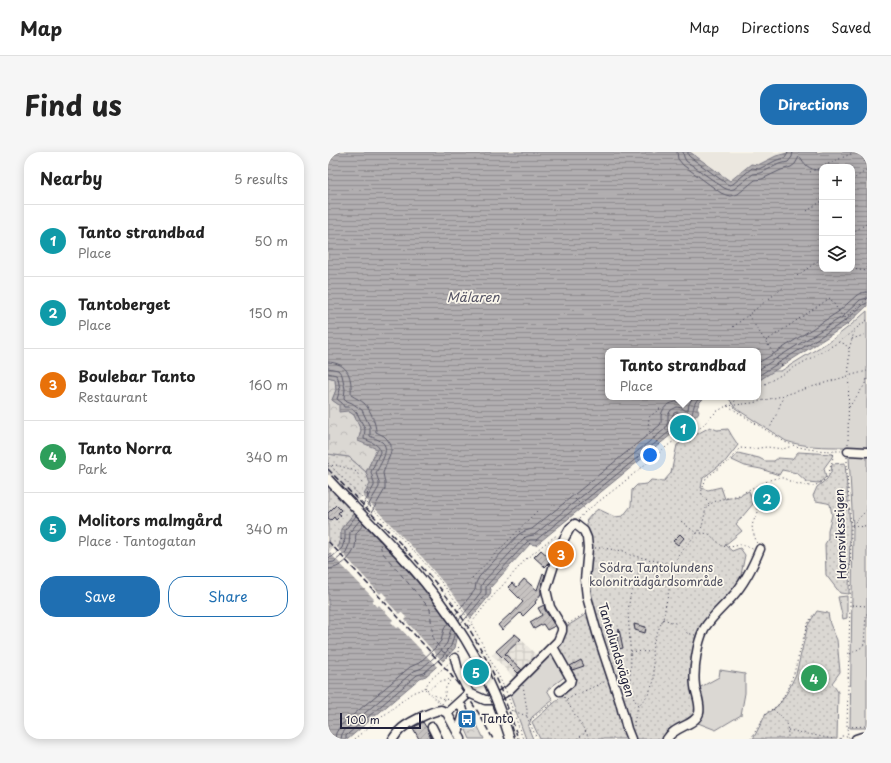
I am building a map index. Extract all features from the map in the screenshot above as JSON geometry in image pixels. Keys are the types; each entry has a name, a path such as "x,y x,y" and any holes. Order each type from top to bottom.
{"street":[{"path":"848,451 867,452"},
{"path":"328,479 398,552 426,584 446,611 475,655 488,680 510,739"},
{"path":"452,658 469,693 485,700 492,700 509,690 553,647 558,641 562,628 550,607 546,590 560,546 572,526"},
{"name":"Tantolundsvägen","path":"572,526 584,531 587,538 588,548 585,580 587,597 631,739"},
{"path":"667,739 673,731 692,722 697,717 699,712 699,704 694,672 701,637 712,618 734,595 752,568 760,549"},
{"path":"553,647 571,679 570,683 561,693"},
{"path":"447,713 469,693"},
{"path":"455,706 457,705 462,707 464,714 459,736"},
{"path":"394,739 399,730 406,725 431,712 441,710 447,713 459,736"},
{"path":"432,727 438,739"},
{"path":"852,738 867,737"}],"path":[{"path":"810,172 855,152"},
{"path":"855,178 867,170"},
{"path":"807,211 819,203"},
{"path":"855,231 866,224"},
{"path":"794,278 819,260"},
{"path":"855,269 867,271"},
{"path":"733,327 784,287"},
{"path":"766,341 830,298 848,324"},
{"path":"844,319 867,299"},
{"path":"748,315 782,366"},
{"path":"761,386 839,342 867,320"},
{"name":"Hornsviksstigen","path":"850,739 852,738 847,727 851,526 847,474 848,376 849,349 855,329"},
{"path":"852,339 867,334"},
{"path":"839,342 845,344 849,349"},
{"path":"727,406 752,403 783,396 867,371"},
{"path":"848,407 867,380"},
{"path":"768,432 778,412 783,396"},
{"path":"572,526 587,511 671,442 700,428 716,412 737,400"},
{"path":"727,406 793,446 808,449 848,451"},
{"path":"660,445 648,429 650,418 662,408"},
{"path":"710,504 701,493 706,478 726,463 740,448 752,449 767,447 783,449 793,446"},
{"path":"760,549 751,527 753,520 758,513 755,502 756,493 760,486 768,480 775,478 784,478 805,486 820,484 826,479 831,466 834,451"},
{"path":"328,466 336,465 357,472 361,481 369,492"},
{"path":"634,727 638,706 648,694 654,681 651,652 654,640 663,619 673,565 678,556 702,527 706,508 710,504 718,500 739,495 754,487 760,486"},
{"path":"367,494 371,490"},
{"path":"575,499 587,511"},
{"path":"851,526 867,510"},
{"path":"472,578 537,511"},
{"path":"681,521 696,533 710,534 722,546 730,547 740,545 760,549"},
{"path":"851,526 867,527"},
{"path":"519,531 530,544"},
{"path":"465,632 486,604 526,558 558,535"},
{"path":"341,539 345,543"},
{"path":"590,548 624,551 630,555 673,565"},
{"path":"638,706 634,699 630,680 631,661 628,612 630,596 636,582 643,557"},
{"path":"850,605 867,606"},
{"path":"562,628 585,613"},
{"path":"849,655 862,647 864,644 867,614"},
{"path":"751,739 766,713 781,701 791,682 807,625 813,615"},
{"path":"663,619 678,624 687,634 696,636"},
{"path":"354,739 412,693 425,688 429,681 452,658 457,655 459,644"},
{"path":"448,649 450,652 447,656 452,658"},
{"path":"630,651 651,652"},
{"path":"425,688 427,690 430,693 442,704 446,687 455,674 447,681 441,681 427,690"},
{"path":"519,680 523,684 527,717"},
{"path":"617,684 630,680"},
{"path":"566,699 604,681"},
{"path":"430,693 452,700 462,699"},
{"path":"530,721 561,693 590,739"},
{"path":"503,708 527,717 537,739"},
{"path":"772,709 785,721 788,730 788,739"},
{"path":"847,727 867,726"},
{"path":"788,730 833,739"},
{"path":"577,739 585,733"},
{"path":"840,739 841,736 852,738"}],"shaded area":[{"path":"690,152 791,152 776,156 758,165 751,164 730,181"},
{"path":"515,633 538,657 515,679 492,655"}],"green space":[{"path":"867,311 867,728 850,728 853,527 849,457 844,447 807,446 786,441 735,408 730,400 761,400 761,379 772,371 781,371 833,339"},
{"path":"328,377 335,379 336,390 332,400 354,415 361,430 377,449 366,472 349,457 328,454"},
{"name":"Södra Tantolundens koloniträdgårdsområde","path":"710,427 717,430 728,429 738,445 724,463 703,478 701,488 708,490 721,487 725,499 739,496 749,491 753,504 736,524 742,531 725,545 732,551 740,548 745,555 741,575 736,587 708,617 697,638 690,672 696,710 694,715 688,721 668,730 664,739 540,739 532,722 574,686 574,681 557,647 566,634 566,627 588,613 590,535 587,530 586,521 598,509 615,517 623,516 631,506 632,490 637,485 647,484 651,480 664,481 671,473 677,445"},
{"path":"798,452 833,454 824,468 826,477 819,483 807,482 797,473 782,470 779,475 745,466 732,460 738,453 765,461 774,461 778,458 792,459"},
{"path":"328,454 349,457 366,472 371,484 351,517 341,529 341,538 336,549 328,555"},
{"path":"845,463 850,526 849,594 840,593 826,575 825,544 828,539 828,530 832,515 830,504 816,501 813,496 817,487 827,479 831,472 832,464"},
{"path":"847,596 847,618 843,619 838,597"},
{"path":"817,611 828,613 830,624 837,640 840,672 832,683 838,692 837,739 753,739 766,714 781,702 788,691 796,674 808,625"},
{"path":"551,651 567,675 547,690 553,700 532,717 528,727 533,739 526,739 509,692"},
{"path":"720,670 745,674 745,693 741,715 716,730 698,723 704,713 699,688 719,677"},
{"path":"475,721 484,739 470,739 466,730"}],"water":[{"name":"Mälaren","path":"328,152 690,152 730,181 751,164 758,165 776,156 791,152 867,152 867,306 848,324 761,379 761,348 605,348 605,400 702,400 697,408 699,412 692,421 682,427 678,423 672,434 536,545 530,544 490,588 490,595 458,634 455,648 445,659 426,676 420,678 348,739 328,739 328,555 339,546 340,543 338,542 341,539 341,529 351,517 370,484 366,472 377,449 358,441 361,430 354,415 348,411 339,412 339,405 332,400 336,390 335,379 328,377"}],"pier":[{"path":"362,495 423,558 457,599 472,621 460,635 412,573 353,510"},
{"path":"336,546 380,594 382,592 387,597 385,599 399,614 401,612 407,618 405,620 444,663 438,668 399,627 397,628 391,622 393,620 379,605 377,607 372,602 374,599 329,552"}],"building":[{"path":"336,505 341,510 338,513 341,515 336,520 334,517 331,520 328,518 328,513"},
{"path":"680,534 684,538 678,545 673,541"},
{"path":"541,550 550,558 549,563 545,567 534,557"},
{"path":"543,573 545,575 541,588 541,594 535,602 536,603 523,616 520,613 502,630 498,625 510,614 511,615 523,602 508,587 512,583 517,587 524,579 537,590"},
{"path":"544,605 545,610 555,626 547,630 543,624 534,629 530,622 542,615 538,608"},
{"path":"634,624 646,627 645,633 635,630"},
{"path":"619,629 623,648 619,649 617,639"},
{"path":"515,634 521,639 505,654 522,670 518,673 496,651"},
{"path":"581,660 584,666 572,670 570,666"},
{"path":"423,722 427,727 431,739 419,739 413,728"}],"ferry route":[{"path":"367,494 374,521"},
{"path":"378,536 382,552 430,609 433,639 443,652 446,653 449,651"}],"railway":[{"path":"328,469 414,558 452,603 486,658 507,706 518,739"},
{"path":"328,541 448,671 478,712 493,739"}],"place":[{"name":"Tanto strandbad","path":"683,428"},
{"name":"Tantoberget","path":"767,498"},
{"name":"Boulebar Tanto","path":"561,554"},
{"name":"Molitors malmgård","path":"476,672"},
{"name":"Tanto Norra","path":"814,678"},
{"name":"Tanto","path":"467,719"}]}
